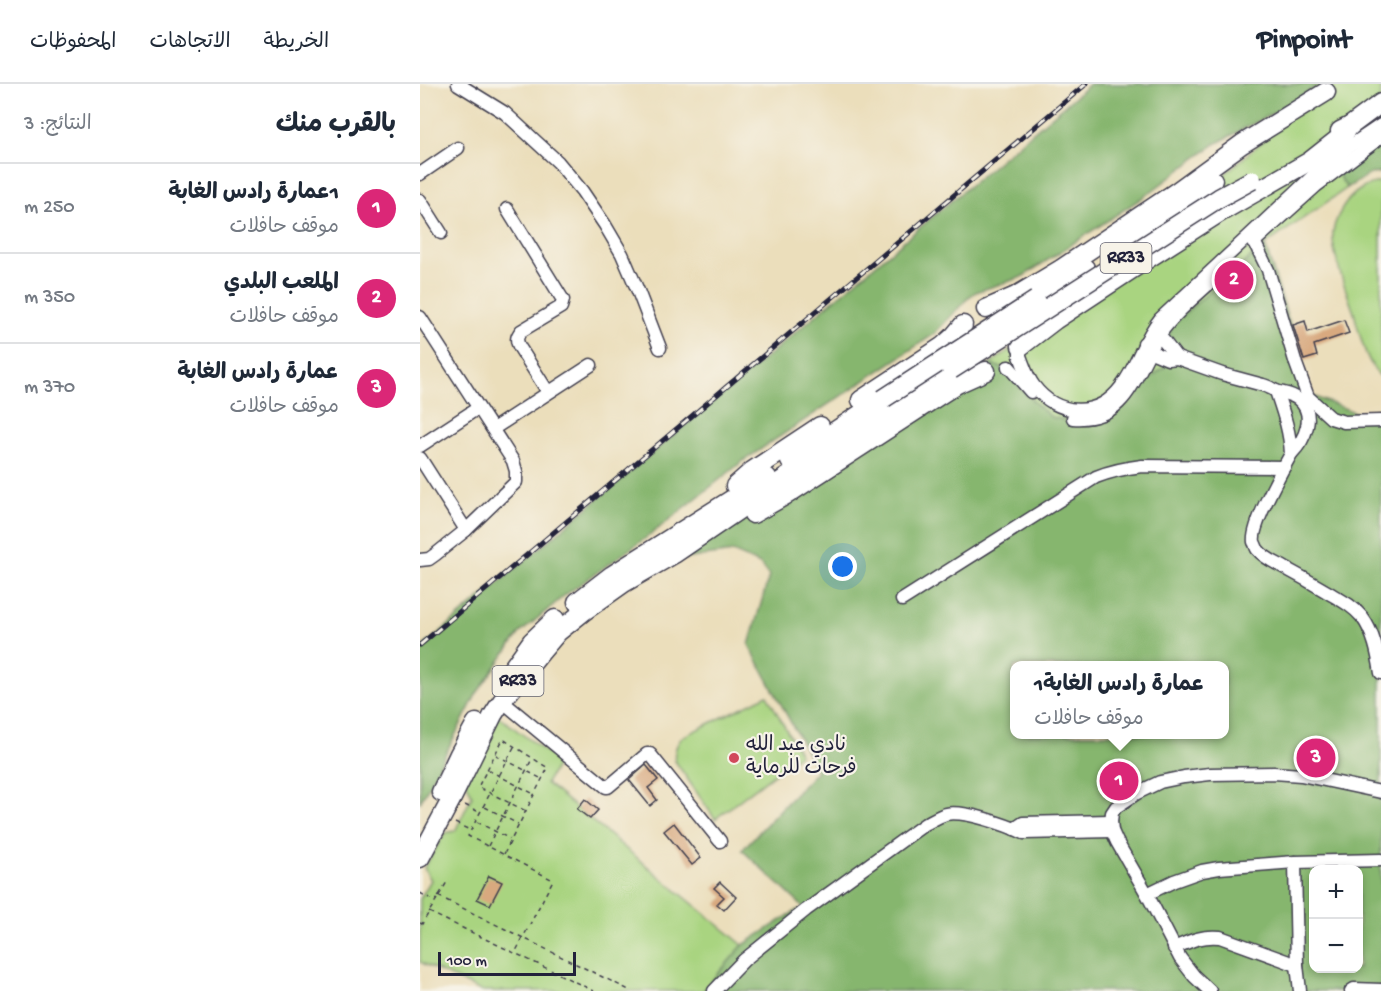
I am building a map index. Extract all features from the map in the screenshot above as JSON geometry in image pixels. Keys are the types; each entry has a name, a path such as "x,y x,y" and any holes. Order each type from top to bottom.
{"highway":[{"name":"RR33","path":"420,858 493,715 558,632 624,583 674,554 883,399 1176,208 1331,88"},
{"path":"681,531 752,471 943,346 974,316 1017,296 1061,269 1176,192 1242,144 1331,88"},
{"name":"RR33","path":"420,836 459,753 488,701 532,642 558,616 612,574 681,531 862,430 1192,215 1350,126 1381,103"},
{"path":"1021,349 1055,320 1162,250 1221,212 1310,161 1350,126"},
{"path":"674,554 701,544 788,494 957,384 986,372"}],"street":[{"path":"458,84 505,113 558,162 582,191 622,254 660,348"},
{"path":"1253,238 1315,174 1381,125"},
{"path":"1021,349 1008,367 986,372 968,363 959,345 959,334 974,316 998,310 1009,315 1017,324 1021,334 1021,349 1020,356 1028,376 1045,398 1062,407 1083,410 1100,405 1122,387 1157,331 1160,319 1316,186 1381,137"},
{"path":"420,174 458,148"},
{"path":"420,200 441,233"},
{"path":"507,209 563,300 561,307 521,331 517,336 520,348 548,392"},
{"path":"1253,238 1268,270 1308,397 1331,418 1344,422 1381,421"},
{"path":"420,317 513,461 516,471 516,482 466,530 429,559 420,560"},
{"path":"1157,331 1177,358"},
{"path":"1148,347 1168,359 1177,358 1288,393 1305,405 1308,424 1304,438 1284,466 1258,519 1254,543 1265,557 1349,605 1360,615 1366,623 1378,652 1381,673"},
{"path":"1008,367 1039,401 1050,409 1069,417 1091,417 1102,414 1119,402 1133,385 1148,347"},
{"path":"493,429 591,365"},
{"path":"1276,391 1288,427 1291,454"},
{"path":"420,446 478,408"},
{"path":"420,459 466,530"},
{"path":"902,600 1107,472 1142,466 1284,466"},
{"path":"502,701 606,787 647,753 650,754 720,841"},
{"path":"1210,991 1194,976 1174,948 1147,894 1122,852 1112,826 1112,813 1116,807 1160,782 1209,774 1301,775 1381,792"},
{"path":"714,991 744,960 806,910 924,824 948,814 970,815 1014,829 1023,823 1112,826"},
{"path":"1147,894 1174,881 1219,867 1381,860"},
{"path":"1295,862 1297,965 1300,991"},
{"path":"1174,948 1196,938 1220,937 1297,965"},
{"path":"1351,991 1354,989 1381,990"}],"path":[{"path":"503,855 543,779 548,768 503,739 478,787 526,811"},
{"path":"514,747 468,836 553,880 515,953"},
{"path":"495,754 543,779"},
{"path":"487,846 533,758"},
{"path":"487,770 535,794"},
{"path":"452,798 480,813"},
{"path":"483,806 519,825"},
{"path":"440,819 471,830"},
{"path":"476,821 511,839"},
{"path":"420,923 422,924 447,882"},
{"path":"420,893 435,900"},
{"path":"438,896 627,988 627,991"},
{"path":"429,912 594,991"}],"green space":[{"path":"1090,84 1319,84 1287,106 1215,144 1145,196 1022,277 976,292 933,335 743,461 650,535 565,595 519,634 477,693 420,803 420,649"},
{"path":"1319,84 1381,84 1381,144 1338,175 1347,188 1265,245 1173,324 1179,356 1141,385 1129,401 1102,421 1068,421 1051,417 990,364 1075,303 1278,128 1287,106"},
{"path":"1381,144 1381,173 1370,174 1347,188 1338,175"},
{"path":"1381,182 1381,377 1371,364 1364,347 1337,261 1333,232 1339,214 1349,199 1364,188"},
{"path":"1265,245 1312,396 1370,418 1381,417 1381,991 703,991 743,945 797,910 805,909 742,850 817,771 749,645 769,576 760,564 733,552 669,561 771,503 990,364 1002,368 1051,417 1084,422 1102,421 1129,401 1141,385 1179,356 1168,339 1172,324"},
{"name":"نادي عبد الله فرحات للرماية","path":"767,695 800,754 715,819 675,761 677,746 682,737"},
{"path":"498,716 559,762 546,783 743,945 703,991 481,991 420,962 420,899 431,880 424,868 445,833 455,831 472,796 466,781"}],"building":[{"path":"1344,320 1349,333 1314,345 1317,356 1304,360 1293,325 1305,321 1308,332"},
{"path":"646,765 658,780 648,788 657,800 650,806 629,780"},
{"path":"585,799 598,810 590,819 577,809"},
{"path":"674,823 701,858 692,865 664,831"},
{"path":"489,876 502,882 490,905 477,899"},
{"path":"720,882 736,897 724,910 717,904 724,897 714,888"}],"railway":[{"path":"420,645 1086,84"}],"place":[{"name":"الملعب البلدي","path":"1234,280"},
{"name":"نادي عبد الله فرحات للرماية","path":"734,758"},
{"name":"عمارة رادس الغابة","path":"1316,758"},
{"name":"1عمارة رادس الغابة","path":"1119,781"}]}
